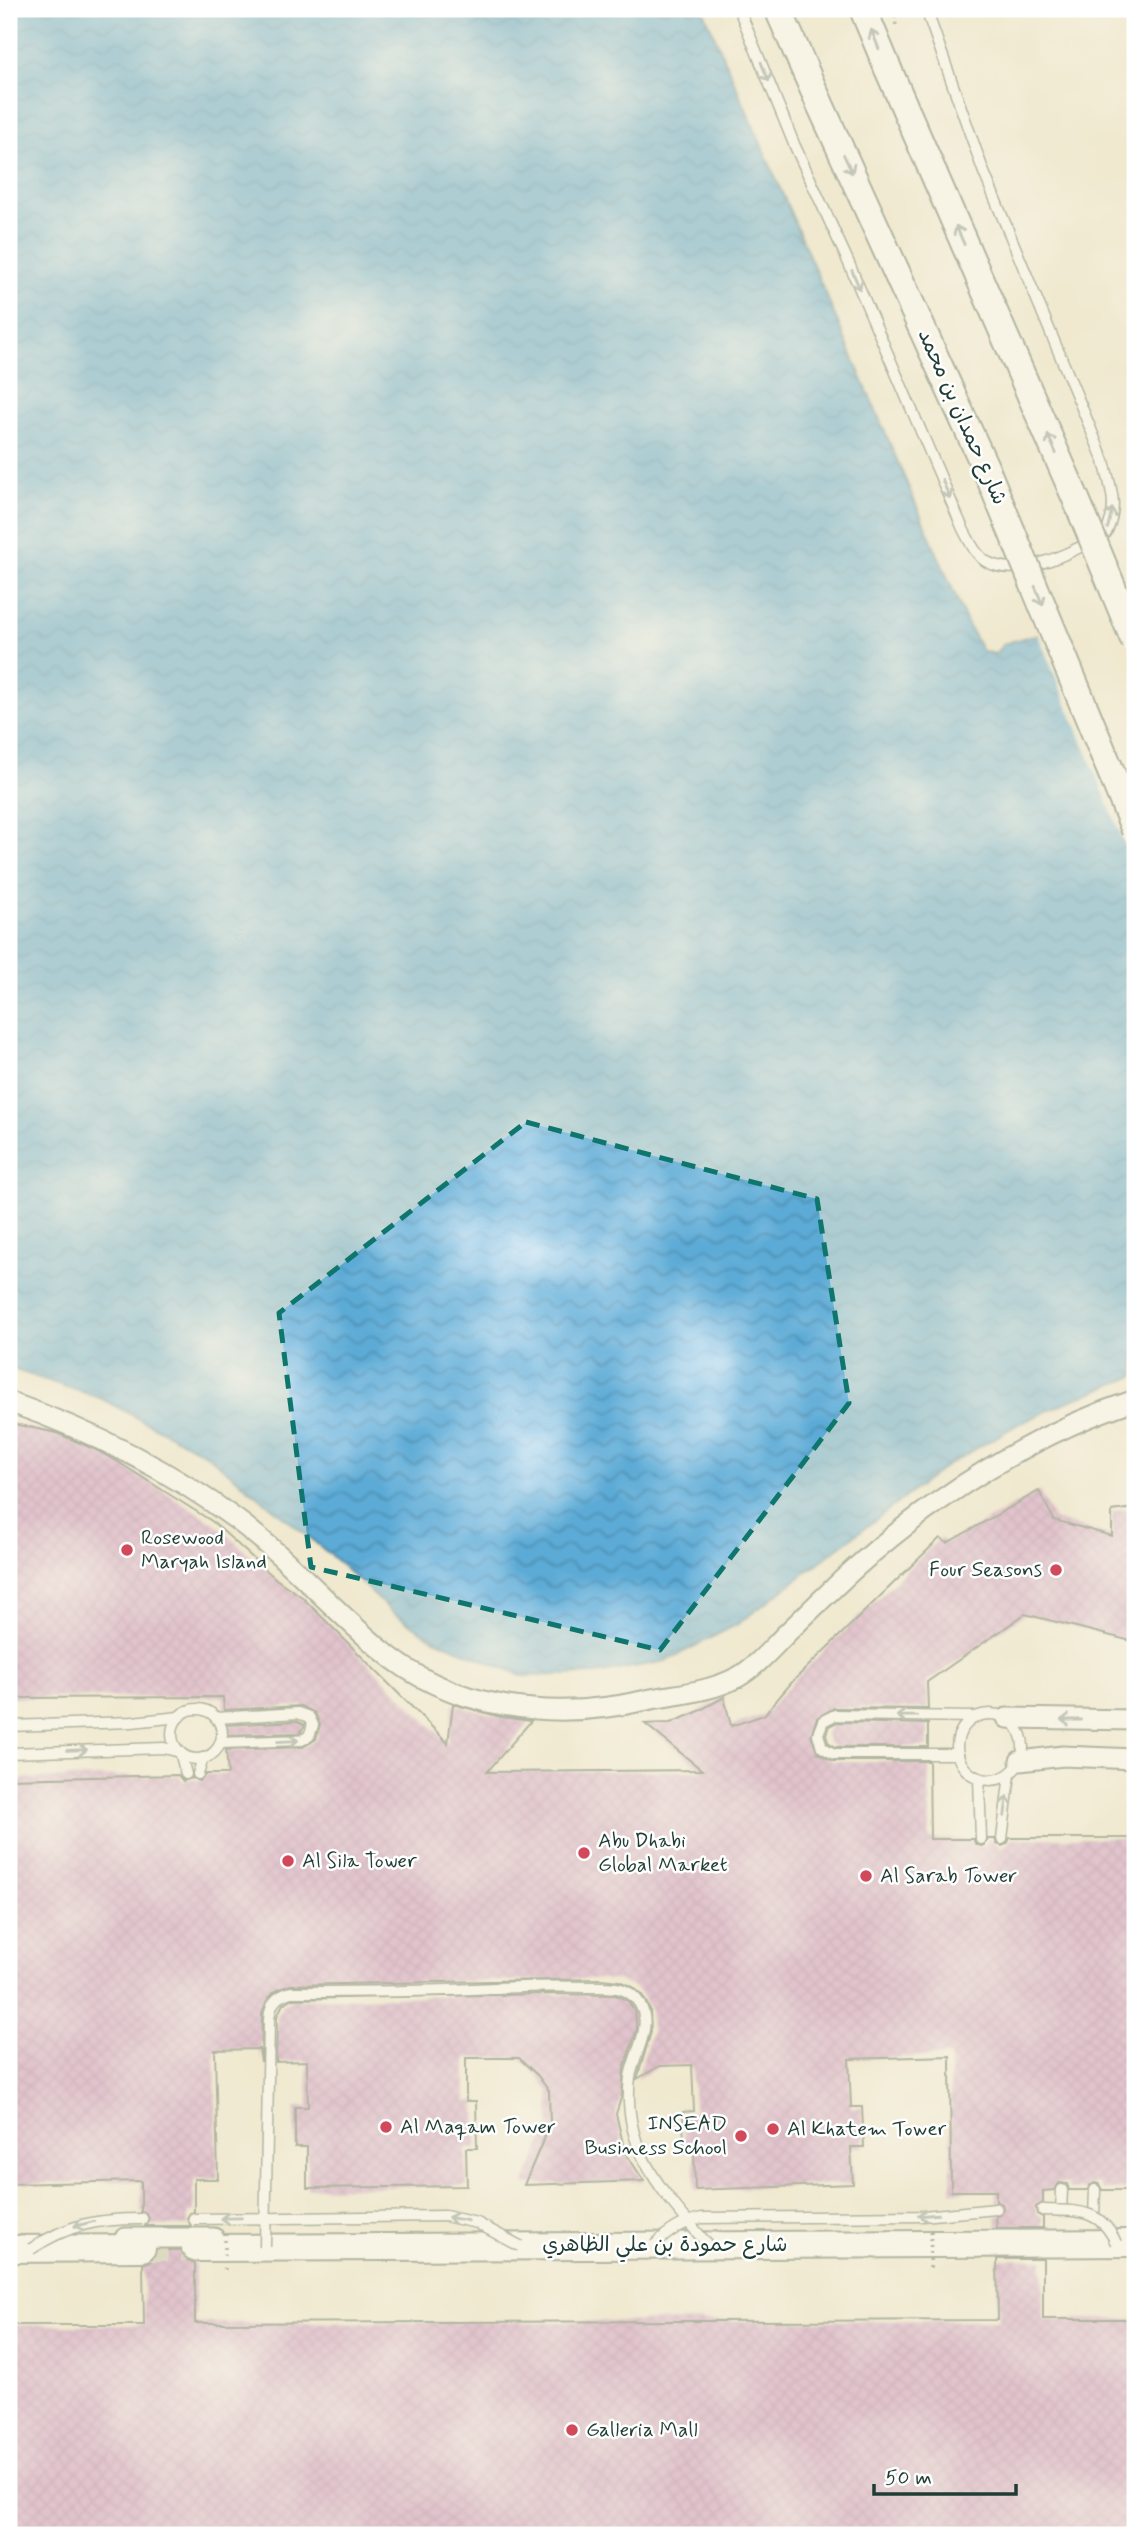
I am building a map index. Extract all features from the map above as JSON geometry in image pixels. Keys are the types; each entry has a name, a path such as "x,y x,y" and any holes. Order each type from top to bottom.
{"main road":[{"name":"شارع حمدان بن محمد","path":"778,9 986,470 1135,830"},
{"path":"863,9 1135,642"},
{"name":"شارع حمودة بن علي الظاهري","path":"195,2248 708,2245 931,2255 1129,2242"},
{"path":"16,2245 142,2248"}],"street":[{"path":"9,1402 56,1418 104,1439 195,1491 279,1554 380,1650 410,1670 465,1695 491,1702 517,1708 572,1711 602,1709 708,1689 739,1677 873,1552 919,1516 993,1467 1064,1429 1135,1400"},
{"path":"1007,1718 1135,1720"},
{"path":"1015,1768 1063,1756 1135,1759"},
{"path":"16,2245 715,2236 1129,2242"}],"lane":[{"path":"739,9 794,144 847,259 962,529 987,562 1021,567 1054,558 1106,533 1114,516 1112,496 1104,461 983,170 926,9"},
{"path":"186,1774 172,1730 179,1717 186,1712 202,1709 216,1718 298,1713 309,1717 313,1725 309,1736 302,1740 220,1743"},
{"path":"958,1754 834,1754 822,1747 818,1734 823,1721 835,1715 975,1717 997,1714 1007,1718 1015,1724 1023,1742 1015,1768 1002,1839"},
{"path":"9,1726 132,1722 179,1717"},
{"path":"975,1717 960,1732 957,1743 958,1754 969,1773 989,1780 1000,1779 1015,1768"},
{"path":"9,1753 147,1747 180,1752 191,1758 203,1758 216,1750 220,1743 222,1735 216,1718"},
{"path":"198,1774 203,1758"},
{"path":"979,1778 981,1839"},
{"path":"265,2247 269,2020 272,2005 277,1998 291,1992 568,1986 616,1988 631,1994 641,2006 645,2029 635,2053 630,2077 632,2127 650,2174 708,2245"},
{"path":"1061,2211 1062,2190"},
{"path":"1094,2216 1095,2190"},
{"path":"655,2245 671,2230 688,2222 713,2217 931,2215 996,2209"},
{"path":"1044,2210 1094,2216 1129,2242"},
{"path":"194,2219 445,2216 477,2223 520,2246"},
{"path":"16,2245 87,2223 142,2219"}],"path":[{"path":"931,2215 931,2255"}],"highlighted area":[{"path":"526,1122 817,1199 849,1403 660,1650 311,1567 279,1313"}],"water":[{"path":"9,9 703,9 968,625 982,651 995,654 1003,644 1029,636 1135,625 1135,1376 1064,1403 1017,1425 945,1467 738,1624 666,1661 597,1674 522,1676 434,1639 393,1613 332,1556 206,1454 100,1398 9,1368"}],"pier":[{"path":"1135,621 1135,868 1037,632"}],"building":[{"path":"9,1423 57,1433 94,1449 213,1522 276,1579 302,1597 448,1743 453,1704 501,1717 531,1721 487,1772 702,1770 645,1724 670,1723 724,1697 731,1726 764,1715 793,1681 940,1538 947,1543 1039,1491 1054,1520 1112,1536 1112,1511 1135,1508 1135,1642 1025,1614 927,1682 928,1709 834,1708 817,1718 811,1735 818,1753 833,1761 929,1761 930,1839 974,1839 975,1843 981,1846 985,1845 988,1839 995,1839 997,1844 1002,1846 1007,1844 1010,1838 1135,1838 1135,2190 1102,2190 1099,2184 1095,2183 1089,2186 1088,2190 1069,2190 1067,2184 1059,2183 1055,2190 1043,2191 1043,2203 1036,2207 1037,2214 1043,2217 1043,2228 997,2228 996,2216 1001,2215 1003,2209 1002,2204 996,2202 996,2191 951,2191 950,2056 849,2059 851,2107 862,2107 864,2147 851,2147 853,2184 695,2190 694,2149 684,2150 683,2112 694,2111 692,2065 660,2066 637,2079 651,2032 650,2009 642,1995 633,1987 619,1981 601,1979 291,1985 277,1990 268,1998 262,2013 261,2062 259,2049 215,2050 218,2179 194,2179 194,2212 187,2218 191,2226 145,2226 149,2218 146,2213 141,2212 141,2181 9,2184 9,1779 178,1775 183,1781 192,1778 199,1781 206,1774 228,1774 226,1750 303,1747 316,1739 320,1725 315,1713 301,1706 224,1710 223,1697 9,1698"},
{"path":"297,1721 305,1725 300,1733 225,1735 225,1725"},
{"path":"837,1722 928,1724 928,1747 836,1747 828,1742 826,1734 829,1726"},
{"path":"616,1995 628,2001 634,2010 637,2029 624,2068 622,2095 616,2114 625,2152 644,2181 524,2185 550,2124 549,2091 519,2058 466,2058 466,2101 476,2101 477,2148 466,2148 467,2186 307,2188 307,2147 295,2147 295,2107 308,2107 307,2061 276,2062 277,2016 283,2004 292,1999"},
{"name":"Galleria Mall","path":"157,2250 180,2250 187,2261 195,2264 195,2323 998,2320 997,2259 1043,2259 1043,2319 1135,2319 1135,2535 9,2535 9,2325 144,2325 143,2264 151,2261"}],"tunnel":[{"path":"142,2248 195,2248"}],"place":[{"name":"Rosewood Maryah Island","path":"127,1550"},
{"name":"Four Seasons","path":"1056,1570"},
{"name":"Abu Dhabi Global Market","path":"584,1853"},
{"name":"Al Sila Tower","path":"288,1861"},
{"name":"Al Sarab Tower","path":"866,1876"},
{"name":"Al Maqam Tower","path":"386,2127"},
{"name":"Al Khatem Tower","path":"773,2129"},
{"name":"INSEAD Business School","path":"741,2136"},
{"name":"Galleria Mall","path":"572,2430"}]}
